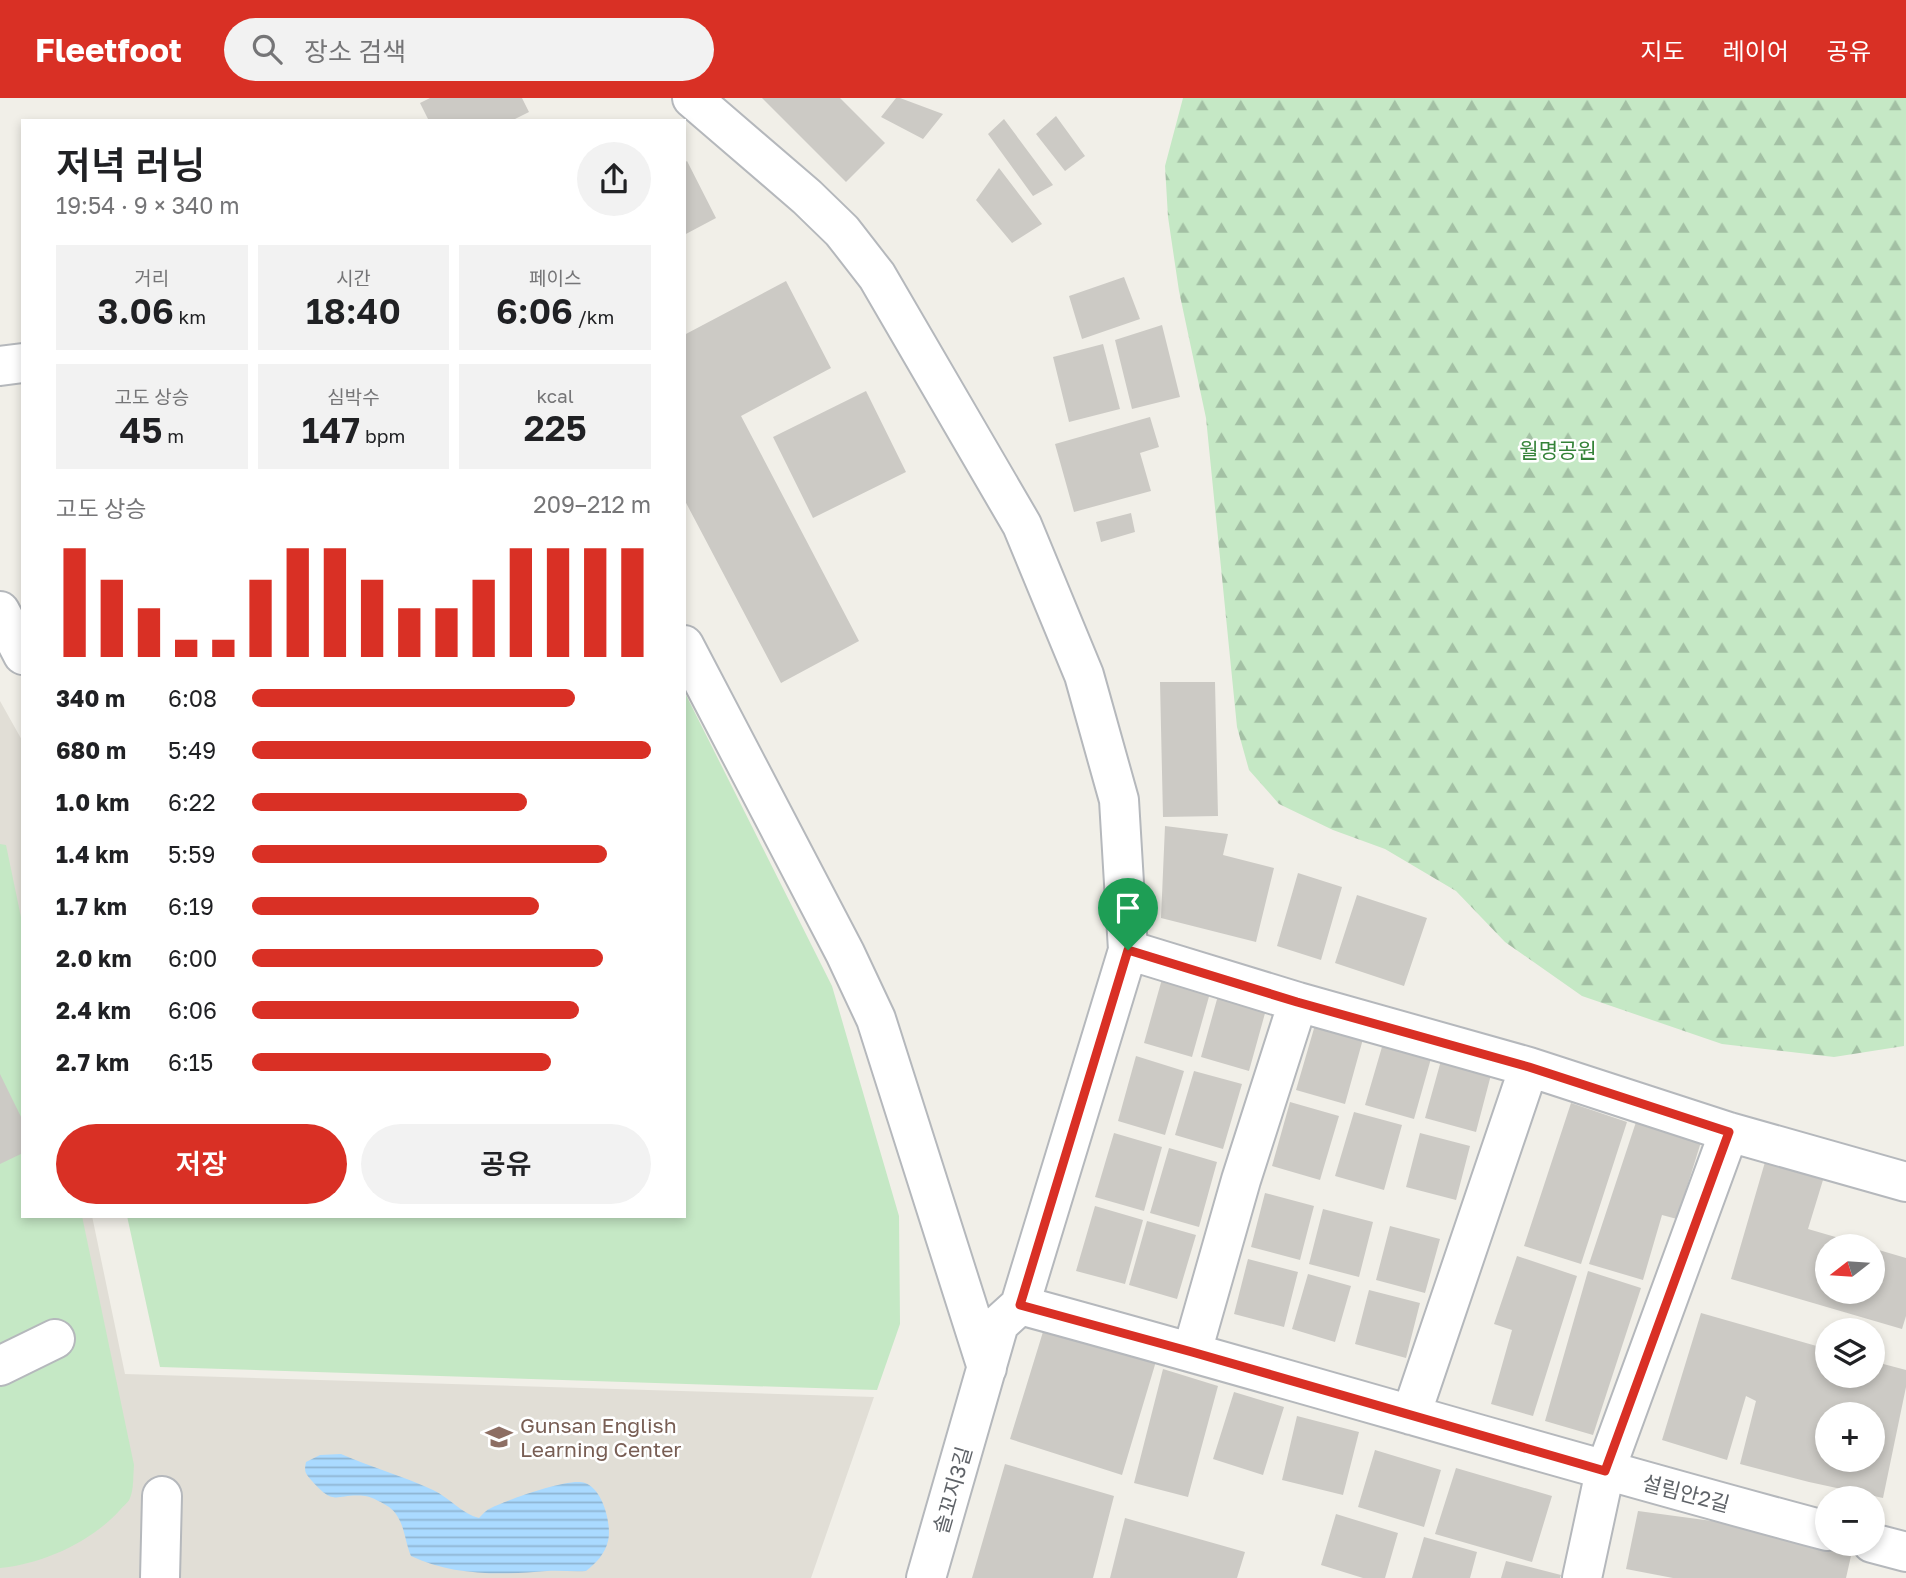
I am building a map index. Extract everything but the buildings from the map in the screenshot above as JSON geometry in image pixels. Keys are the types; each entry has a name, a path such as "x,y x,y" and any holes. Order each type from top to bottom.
{"street":[{"path":"692,98 807,197 842,231 877,276 1022,524 1084,675 1119,800 1128,950 1020,1305"},
{"path":"0,366 21,363"},
{"path":"0,611 21,651"},
{"path":"686,649 845,953 876,1019 982,1385"},
{"path":"1128,950 1297,1002 1529,1067 1729,1132 1906,1182"},
{"path":"1192,1352 1241,1180 1297,1002"},
{"path":"1411,1415 1529,1067"},
{"path":"1582,1578 1605,1471 1729,1132"},
{"name":"솔꼬지3길","path":"926,1578 999,1324 1020,1305"},
{"name":"설림안2길","path":"1020,1305 1815,1528"},
{"path":"0,1366 55,1339"},
{"path":"160,1578 162,1496"},
{"path":"1885,1546 1906,1552"}],"shaded area":[{"name":"Gunsan English Learning Center","path":"0,701 21,738 21,1218 92,1218 125,1374 874,1397 811,1578 0,1578"}],"green space":[{"name":"월명공원","path":"1183,98 1906,98 1904,1046 1834,1057 1722,1044 1582,996 1505,942 1456,891 1385,849 1333,830 1279,804 1249,770 1237,727 1206,418 1179,291 1168,217 1165,166"},
{"path":"686,695 832,986 899,1216 900,1324 877,1390 160,1367 127,1218 686,1218"},
{"path":"0,844 6,845 21,917 21,1218 82,1218 134,1465 129,1500 95,1532 65,1550 33,1562 0,1568"}],"water":[{"path":"341,1454 433,1490 479,1518 489,1509 524,1495 566,1483 585,1483 597,1492 605,1508 609,1526 607,1546 600,1558 586,1571 477,1572 427,1563 411,1556 398,1517 389,1507 365,1496 331,1497 306,1474 306,1462 320,1455"}],"place":[{"name":"Gunsan English Learning Center","path":"499,1437"}],"route":[{"path":"1128,950 1297,1002 1529,1067 1729,1132 1605,1471 1020,1305 1128,950"}]}
